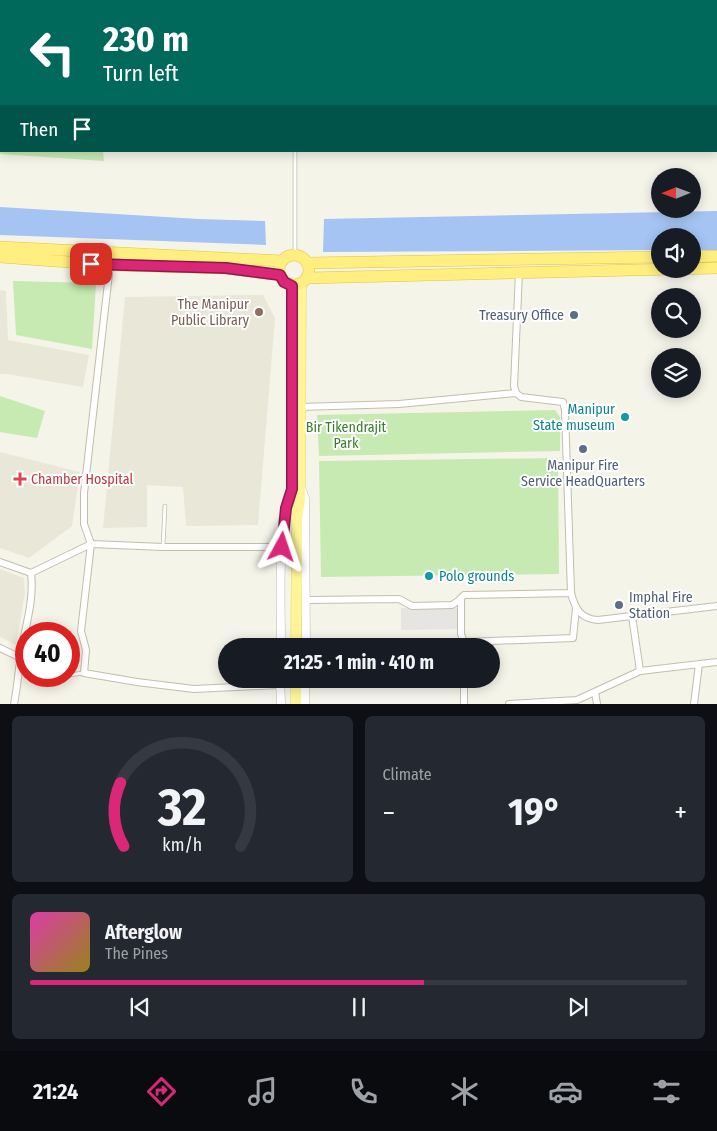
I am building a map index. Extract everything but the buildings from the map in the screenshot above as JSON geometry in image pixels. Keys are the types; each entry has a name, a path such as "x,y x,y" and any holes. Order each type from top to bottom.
{"highway":[{"path":"0,247 282,261"},
{"path":"300,282 310,268 308,262 304,258 290,255 282,261 279,270 284,282 300,282 519,272 717,268"},
{"path":"701,257 717,256"},
{"path":"0,257 110,265 226,268 280,275"},
{"path":"308,262 651,257"}],"main road":[{"path":"296,638 296,353 300,282"},
{"path":"296,353 300,407 296,487"},
{"path":"296,688 296,704"}],"street":[{"path":"110,265 84,493 84,524 91,544 80,631 86,650 84,673 194,689 218,687"},
{"path":"519,272 514,386 516,393 521,397 563,402 565,410 571,593 576,608 580,614 591,620 717,606"},
{"path":"300,407 399,404 516,393"},
{"path":"281,638 282,547 286,508 296,487 305,498 306,638"},
{"path":"0,562 32,573 91,544 163,547 282,547"},
{"path":"27,622 33,591 32,573"},
{"path":"307,600 398,599 412,606 452,605 464,595 571,593"},
{"path":"461,598 462,638"},
{"path":"500,642 573,638 576,608"},
{"path":"632,616 640,671"},
{"path":"0,648 15,655"},
{"path":"509,704 577,700 640,671 717,662"},
{"path":"694,704 699,664"},
{"path":"14,704 19,687"},
{"path":"280,688 281,704"},
{"path":"305,688 305,704"},
{"path":"464,688 464,704"},
{"path":"595,692 598,704"}],"lane":[{"path":"295,152 295,255"},
{"path":"163,547 165,506"},
{"path":"80,674 84,673"}],"shaded area":[{"path":"0,290 6,291 8,340 89,355 83,387 0,374"},
{"path":"263,295 275,318 258,525 186,526 183,487 147,485 147,527 103,528 125,297"},
{"path":"0,452 80,472 72,526 29,558 0,548"},
{"path":"0,569 24,578 25,592 20,622 15,622 15,644 0,637"},
{"path":"401,608 460,608 460,629 401,630"}],"green space":[{"path":"0,152 103,152 104,161 0,154"},
{"path":"13,281 96,283 92,349 16,335"},
{"path":"0,396 45,411 37,438 0,432"},
{"name":"Bir Tikendrajit Park","path":"555,410 560,417 560,451 319,456 317,415"},
{"path":"558,458 559,574 321,577 319,461"}],"water":[{"path":"0,207 265,221 266,245 0,235"},
{"path":"701,211 717,211 717,250 701,250 701,228 651,228 651,250 323,252 324,219 651,212 651,218 701,218"}],"place":[{"name":"The Manipur Public Library","path":"259,312"},
{"name":"Treasury Office","path":"574,315"},
{"name":"Manipur State museum","path":"625,417"},
{"name":"Manipur Fire Service HeadQuarters","path":"583,449"},
{"name":"Chamber Hospital","path":"20,479"},
{"name":"Polo grounds","path":"429,576"},
{"name":"Imphal Fire Station","path":"619,605"}],"route":[{"path":"91,264 226,268 280,275 284,282 292,286 292,489 286,508 282,547"}]}
